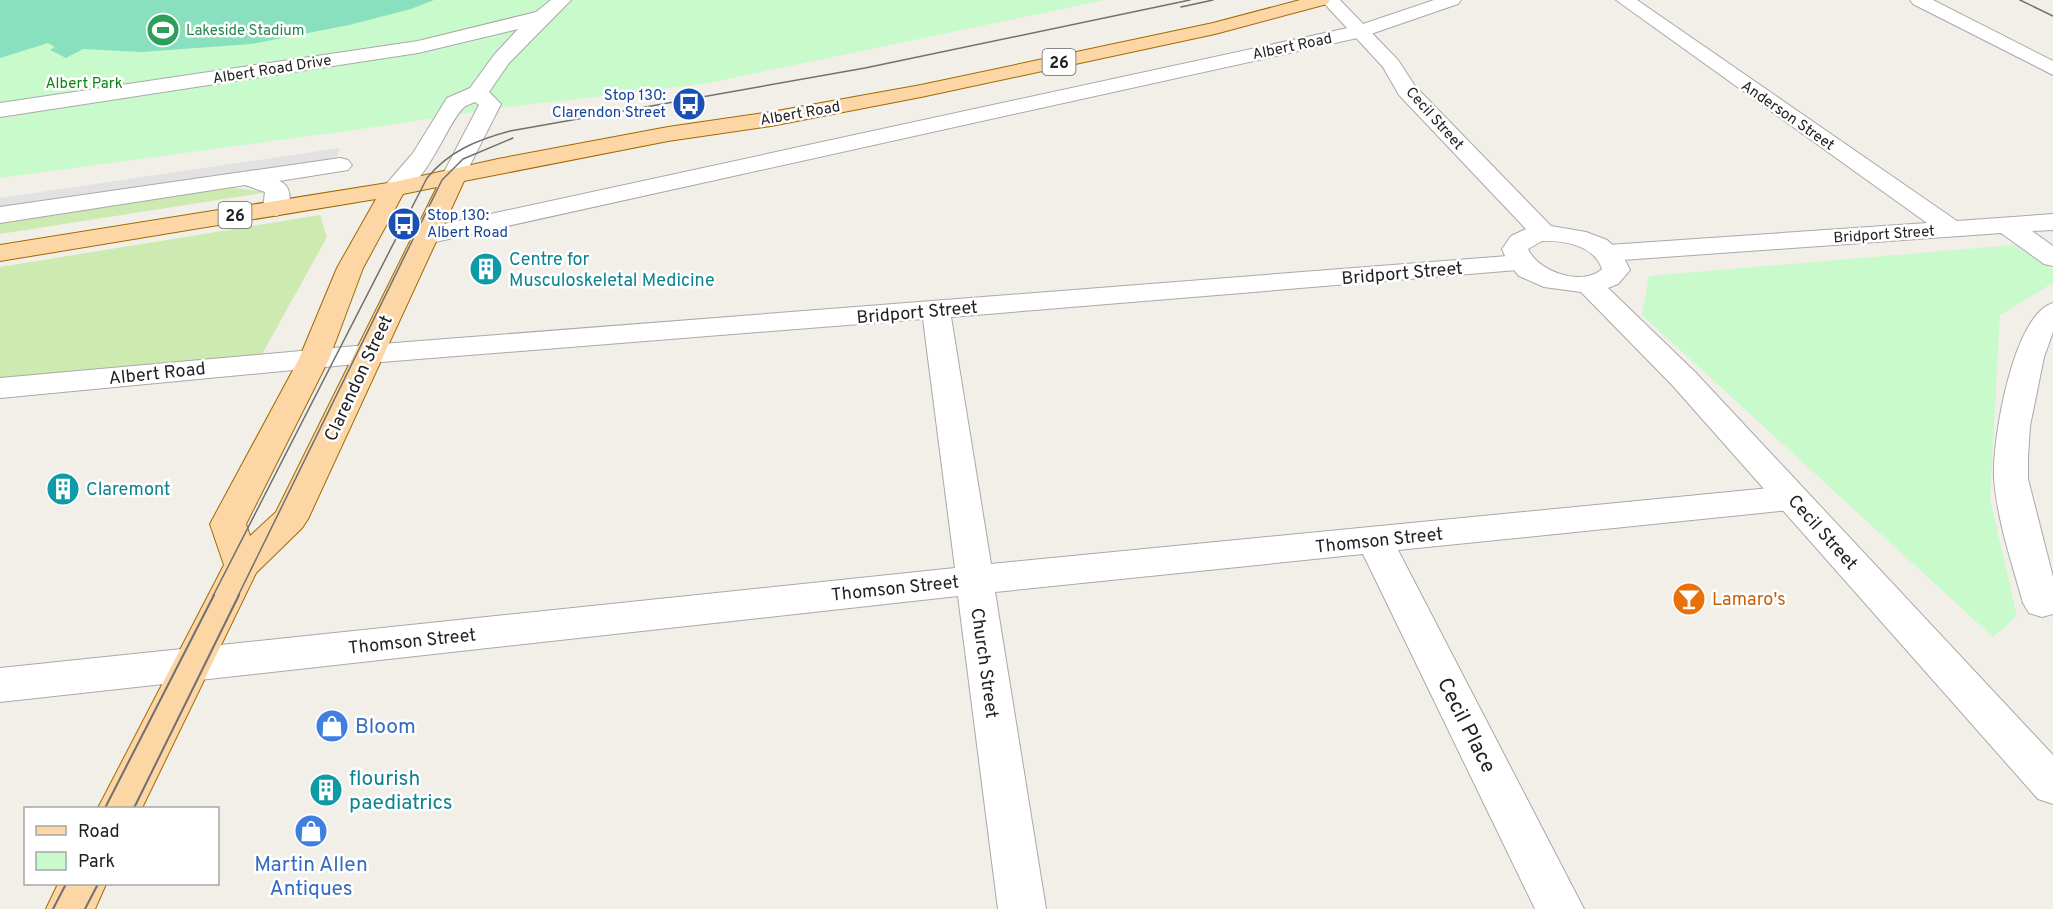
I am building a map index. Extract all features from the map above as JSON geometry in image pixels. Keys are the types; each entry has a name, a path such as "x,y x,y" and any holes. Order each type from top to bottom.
{"main road":[{"name":"Albert Road","path":"0,253 394,189 668,134 932,89 1215,28 1321,0"},
{"name":"Clarendon Street","path":"121,807 242,566 291,519 454,176"},
{"path":"242,566 228,524 314,359 350,268 394,189"},
{"path":"70,909 82,885"}],"street":[{"path":"394,189 422,157 455,103 478,93 501,59 541,17 562,0"},
{"name":"Cecil Street","path":"1330,0 1391,64 1407,90 1544,233"},
{"name":"Albert Road","path":"426,236 1362,31 1452,0"},
{"name":"Anderson Street","path":"1625,0 1952,229"},
{"path":"1919,0 2053,69"},
{"name":"Albert Road Drive","path":"0,110 418,47 467,37 541,17"},
{"path":"454,176 490,104 478,93"},
{"path":"0,215 340,165"},
{"path":"246,178 276,189 276,208"},
{"name":"Bridport Street","path":"1608,253 2053,222"},
{"path":"2006,225 2053,258"},
{"path":"1544,233 1575,237 1591,242 1608,253 1614,261 1616,270 1612,276 1602,282 1588,284 1571,284 1548,279 1521,263 1515,249 1518,243 1526,237 1544,233"},
{"name":"Bridport Street","path":"314,359 1521,263"},
{"name":"Cecil Street","path":"1588,284 1684,379 2053,784"},
{"name":"Church Street","path":"936,310 1022,909"},
{"path":"2042,603 2022,532 2011,469 2014,426 2022,383 2038,332 2053,312"},
{"name":"Albert Road","path":"0,388 314,359"},
{"name":"Thomson Street","path":"0,685 974,580 1791,498"},
{"name":"Cecil Place","path":"1375,541 1560,909"}],"green space":[{"name":"Albert Park","path":"0,0 1105,0 704,84 499,108 0,178"},
{"name":"Lakeside Stadium","path":"0,0 434,0 411,9 349,25 251,44 142,52 83,49 66,58 50,50 55,47 48,43 0,58"},
{"path":"227,187 268,192 0,234 0,222"},
{"path":"320,215 327,237 260,358 0,378 0,267"},
{"path":"2014,245 2053,270 2053,283 2000,315 1990,499 2017,616 1993,637 1642,315 1649,276"}],"shaded area":[{"path":"340,148 336,159 0,209 0,198"}],"tram line":[{"path":"213,596 427,178 454,154 486,138 510,131 865,68 1190,0"},
{"path":"1181,7 1213,0"},
{"path":"2020,0 2053,16"},
{"path":"238,596 442,180 463,159 513,138"},
{"path":"106,807 214,595"},
{"path":"134,807 239,595"},
{"path":"53,909 65,885"},
{"path":"85,909 97,885"}],"place":[{"name":"Lakeside Stadium","path":"163,30"},
{"name":"Stop 130: Clarendon Street","path":"689,104"},
{"name":"Stop 130: Albert Road","path":"404,224"},
{"name":"Centre for Musculoskeletal Medicine","path":"486,269"},
{"name":"Claremont","path":"63,489"},
{"name":"Lamaro's","path":"1689,599"},
{"name":"Bloom","path":"332,726"},
{"name":"flourish paediatrics","path":"326,790"},
{"name":"Martin Allen Antiques","path":"311,831"}]}
